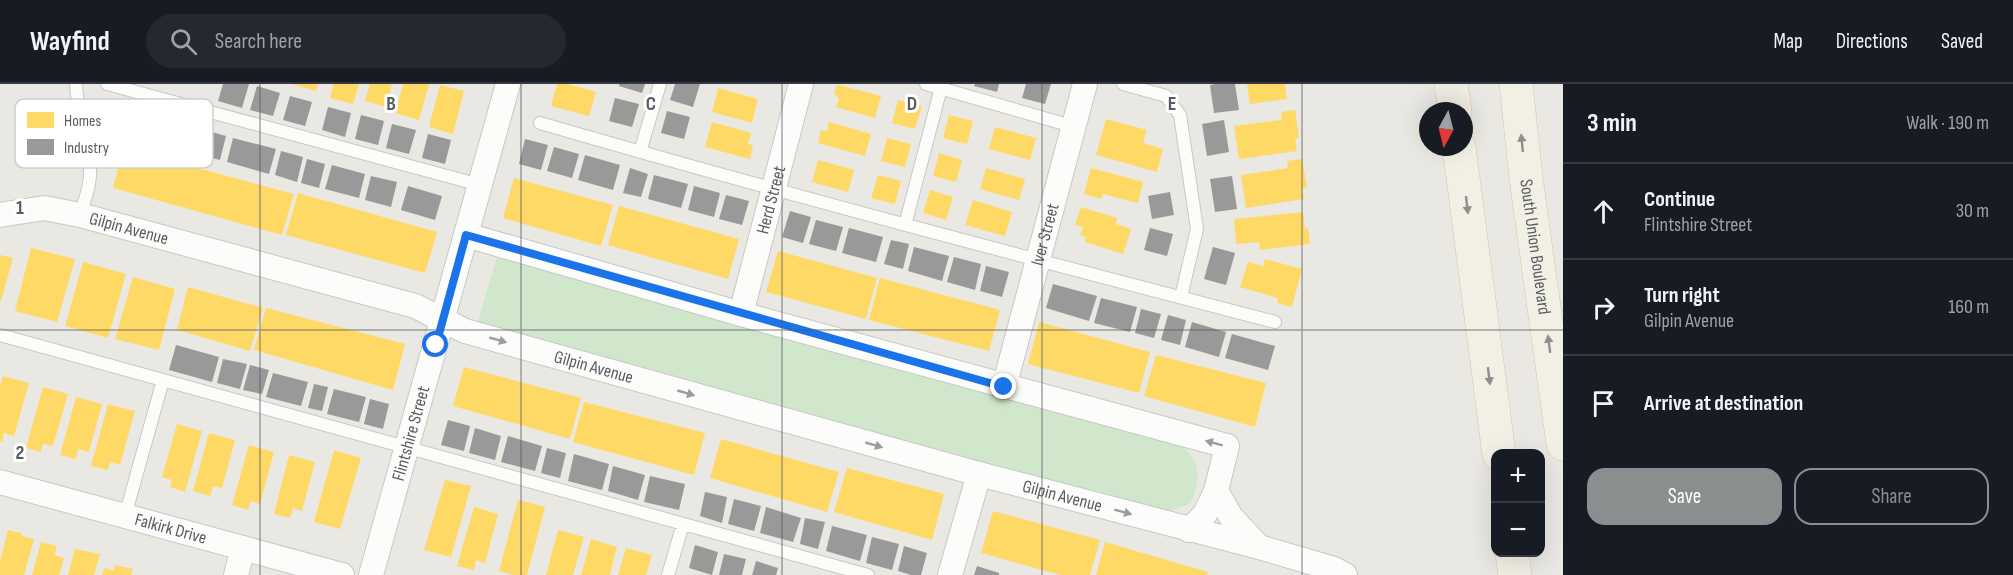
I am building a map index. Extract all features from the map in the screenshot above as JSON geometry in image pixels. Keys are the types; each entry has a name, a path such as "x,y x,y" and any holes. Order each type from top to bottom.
{"main road":[{"path":"1451,84 1454,102"},
{"name":"South Union Boulevard","path":"1516,84 1526,178 1563,444"},
{"path":"1460,156 1498,449"},
{"path":"1513,557 1515,575"}],"street":[{"name":"Flintshire Street","path":"371,575 508,84"},
{"name":"Herd Street","path":"741,314 801,84"},
{"name":"Iver Street","path":"1004,387 1085,84"},
{"name":"Gilpin Avenue","path":"0,215 44,208 80,215 415,306 465,331 979,474 1259,547 1334,569 1345,575"},
{"path":"466,235 1004,387 1227,446 1216,491 1205,514 1189,530"},
{"path":"950,575 979,474"},
{"name":"Falkirk Drive","path":"1,485 342,575"},
{"path":"1216,491 1232,517 1259,547"},
{"path":"236,575 243,548"}],"lane":[{"path":"76,84 77,99"},
{"path":"107,84 162,99"},
{"path":"640,152 660,84"},
{"path":"926,84 1075,127"},
{"path":"1123,84 1166,96 1180,115 1197,229 1180,297"},
{"path":"905,225 941,88"},
{"path":"213,113 480,185"},
{"path":"540,123 1039,262 1275,322"},
{"path":"80,215 89,185 90,168"},
{"path":"0,335 868,575"},
{"path":"125,516 164,380"},
{"path":"668,575 682,524"}],"green space":[{"path":"497,257 1184,447 1195,461 1198,475 1194,497 1187,505 1163,513 477,325"}],"building: Homes":[{"path":"292,84 318,84 316,91"},
{"path":"333,84 359,84 353,104 330,98"},
{"path":"370,84 392,84 386,107 365,101"},
{"path":"403,84 429,84 419,120 395,113"},
{"path":"557,84 567,84 596,92 589,116 551,106"},
{"path":"1247,84 1285,84 1287,99 1250,104"},
{"path":"440,85 464,91 453,134 429,127"},
{"path":"839,85 881,96 875,118 836,107 839,98 834,94"},
{"path":"718,88 758,99 752,123 712,112"},
{"path":"898,100 922,106 915,129 892,123"},
{"path":"1295,110 1299,138 1295,139 1297,151 1239,159 1234,126 1282,120 1281,112"},
{"path":"949,115 973,121 967,144 943,138"},
{"path":"1106,119 1147,130 1143,143 1163,149 1157,172 1096,155"},
{"path":"712,122 751,133 748,144 753,145 750,159 705,147"},
{"path":"829,122 871,134 865,156 818,143 821,130 827,131"},
{"path":"995,127 1036,138 1030,160 989,149"},
{"path":"887,138 911,144 905,167 881,161"},
{"path":"939,153 962,160 956,182 933,176"},
{"path":"1302,159 1307,187 1302,188 1304,199 1246,208 1241,175 1288,168 1287,161"},
{"path":"818,160 854,170 848,192 812,182"},
{"path":"118,168 197,168 294,194 282,235 113,188"},
{"path":"986,168 1025,179 1019,200 980,189"},
{"path":"1091,168 1143,182 1138,203 1103,194 1101,199 1084,194"},
{"path":"878,175 901,181 895,204 871,198"},
{"path":"514,178 613,205 601,246 503,218"},
{"path":"930,190 953,197 946,220 923,213"},
{"path":"298,193 437,232 425,273 286,235"},
{"path":"973,200 1012,212 1005,236 965,225"},
{"path":"619,206 739,239 728,279 608,245"},
{"path":"1081,207 1117,218 1116,224 1131,229 1123,254 1085,242 1086,237 1080,235 1083,227 1075,225"},
{"path":"1303,212 1310,244 1260,250 1259,242 1236,244 1234,219"},
{"path":"31,248 75,259 57,322 15,311"},
{"path":"778,251 877,278 866,319 766,292"},
{"path":"0,255 13,258 1,301 0,301"},
{"path":"1265,259 1302,269 1292,307 1277,303 1278,298 1240,287 1248,262 1263,266"},
{"path":"83,262 126,274 108,338 65,326"},
{"path":"133,277 175,289 159,350 115,339"},
{"path":"880,278 1000,310 989,351 869,320"},
{"path":"188,287 263,308 250,351 177,330"},
{"path":"266,308 405,344 393,390 254,350"},
{"path":"1039,322 1150,352 1139,393 1028,364"},
{"path":"1156,355 1266,383 1255,427 1144,396"},
{"path":"464,367 581,398 570,439 453,406"},
{"path":"3,376 29,383 14,436 4,433 2,442 0,441 0,386"},
{"path":"43,387 68,394 53,446 43,444 41,452 26,448"},
{"path":"76,397 102,404 89,452 78,449 76,459 60,455"},
{"path":"584,402 705,433 694,475 573,442"},
{"path":"108,404 135,411 120,465 110,462 108,470 91,466"},
{"path":"177,424 202,431 185,492 170,487 172,480 162,477"},
{"path":"209,433 235,440 222,488 213,486 210,496 193,491"},
{"path":"721,439 839,472 827,512 710,478"},
{"path":"249,445 274,452 260,504 251,501 248,510 232,505"},
{"path":"334,450 361,458 340,529 314,522"},
{"path":"289,455 315,462 302,511 293,508 290,518 274,514"},
{"path":"847,468 944,494 932,540 834,512"},
{"path":"445,480 471,486 451,557 424,550"},
{"path":"518,500 545,507 527,575 514,575 499,571"},
{"path":"474,507 498,514 485,563 476,560 474,570 457,566"},
{"path":"993,511 1100,540 1090,575 1061,575 981,553"},
{"path":"8,530 34,539 24,575 0,575 0,561"},
{"path":"558,530 584,537 573,575 546,575"},
{"path":"591,539 617,547 610,575 581,575"},
{"path":"41,542 57,546 54,555 64,558 59,575 32,575"},
{"path":"1105,542 1208,572 1207,575 1096,575"},
{"path":"626,548 652,555 646,575 618,575"},
{"path":"75,549 100,554 94,575 68,575"},
{"path":"115,565 133,569 131,575 102,575 104,568 114,571"}],"building: Industry":[{"path":"223,84 249,84 242,108 218,101"},
{"path":"619,84 645,84 642,93 619,86"},
{"path":"675,84 700,84 693,107 670,100"},
{"path":"975,84 999,84 997,92 974,86"},
{"path":"1026,84 1051,84 1045,104 1022,98"},
{"path":"1235,84 1239,110 1214,113 1210,85"},
{"path":"257,86 280,93 273,116 250,110"},
{"path":"290,96 312,102 305,126 283,120"},
{"path":"615,98 639,104 632,127 609,121"},
{"path":"328,107 351,113 345,137 322,130"},
{"path":"667,111 690,117 684,139 661,133"},
{"path":"361,115 384,121 378,145 355,139"},
{"path":"1224,120 1229,152 1207,156 1202,124"},
{"path":"392,124 416,130 409,154 386,148"},
{"path":"213,132 226,136 220,160 213,158"},
{"path":"428,134 451,140 445,164 422,158"},
{"path":"233,138 276,149 269,174 227,162"},
{"path":"525,139 548,145 541,170 519,164"},
{"path":"554,147 579,154 572,178 547,171"},
{"path":"281,151 303,157 297,182 275,175"},
{"path":"585,155 620,165 613,190 578,180"},
{"path":"307,159 325,164 319,188 301,183"},
{"path":"332,165 365,174 359,198 325,189"},
{"path":"630,168 648,174 641,197 623,193"},
{"path":"654,175 688,184 681,208 648,199"},
{"path":"371,176 397,182 391,207 365,200"},
{"path":"1232,176 1237,209 1215,212 1210,179"},
{"path":"408,186 442,196 435,220 401,210"},
{"path":"694,186 720,193 714,217 688,210"},
{"path":"1170,192 1174,215 1152,219 1148,196"},
{"path":"726,195 749,201 742,225 719,219"},
{"path":"790,211 811,217 803,243 782,237"},
{"path":"816,220 843,227 836,251 809,244"},
{"path":"849,228 883,237 876,262 842,253"},
{"path":"1150,228 1173,234 1167,256 1144,250"},
{"path":"891,240 909,244 903,269 884,264"},
{"path":"914,247 949,256 942,281 908,271"},
{"path":"1213,247 1235,253 1226,285 1204,279"},
{"path":"954,257 981,264 975,290 947,282"},
{"path":"986,266 1009,272 1002,297 980,291"},
{"path":"1053,284 1097,296 1089,321 1046,308"},
{"path":"1101,298 1137,307 1130,332 1094,323"},
{"path":"1141,309 1161,314 1154,338 1135,333"},
{"path":"1168,315 1186,320 1180,345 1161,340"},
{"path":"1192,322 1226,332 1219,357 1185,347"},
{"path":"1232,334 1275,346 1268,370 1225,358"},
{"path":"176,345 219,357 212,382 169,370"},
{"path":"223,359 247,364 240,389 217,383"},
{"path":"250,365 269,370 262,394 243,390"},
{"path":"273,373 308,382 301,406 266,397"},
{"path":"314,384 328,387 322,411 308,408"},
{"path":"334,389 366,397 359,422 327,414"},
{"path":"370,399 389,404 383,429 364,424"},
{"path":"448,420 470,426 464,451 441,445"},
{"path":"475,428 501,436 495,460 469,453"},
{"path":"508,436 542,446 535,471 501,462"},
{"path":"547,448 566,453 560,478 541,473"},
{"path":"574,454 609,464 602,490 568,481"},
{"path":"613,466 645,475 638,500 608,491"},
{"path":"650,476 685,484 679,510 644,502"},
{"path":"705,492 727,497 722,523 700,516"},
{"path":"734,499 761,506 754,531 728,524"},
{"path":"766,507 801,518 793,542 760,533"},
{"path":"805,518 825,522 818,549 800,544"},
{"path":"832,526 867,535 860,561 826,551"},
{"path":"872,537 899,544 892,570 866,563"},
{"path":"695,545 718,552 712,575 689,568"},
{"path":"904,546 927,553 921,575 898,571"},
{"path":"724,554 746,559 742,575 719,575"},
{"path":"756,561 778,568 776,575 752,575"},
{"path":"977,566 999,573 999,575 974,575"}],"route":[{"path":"436,345 466,235 1004,387"}]}
